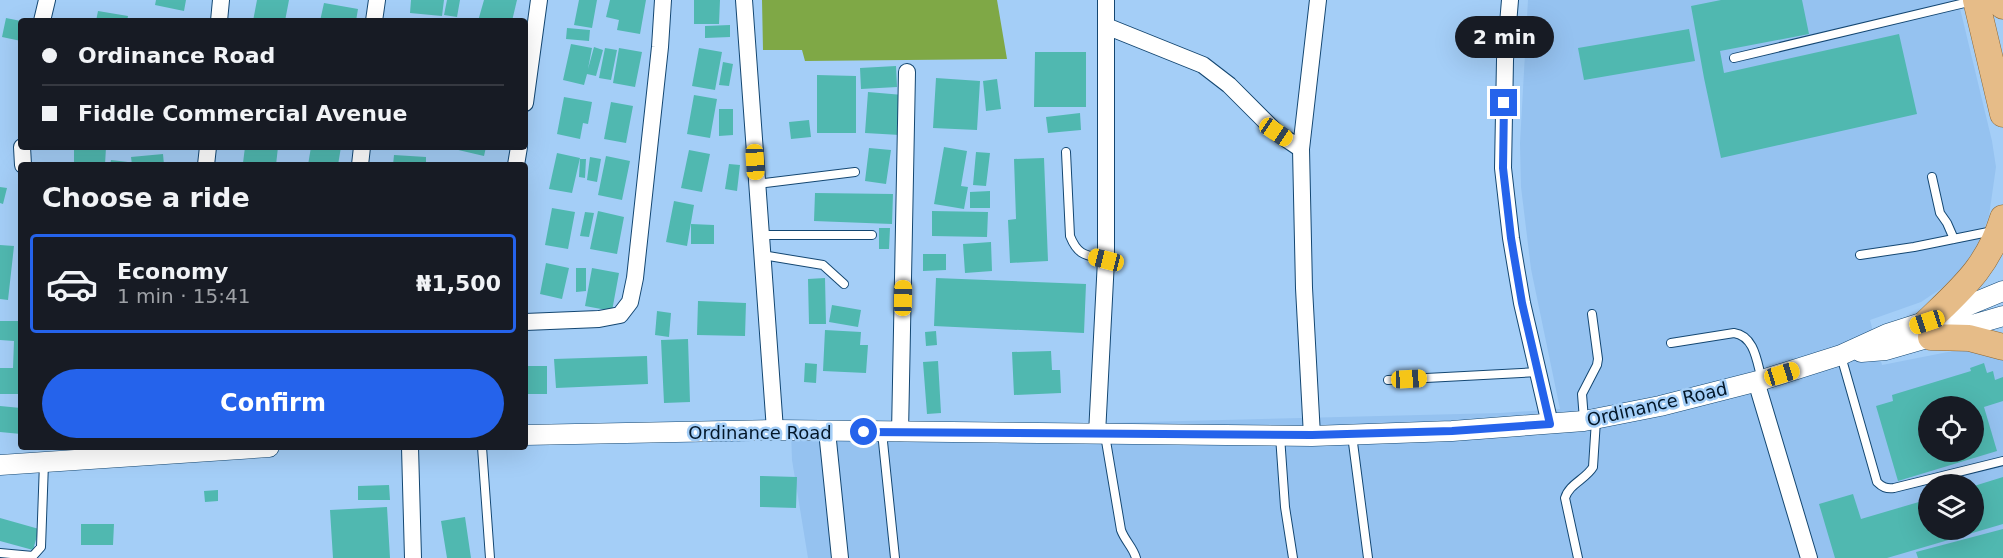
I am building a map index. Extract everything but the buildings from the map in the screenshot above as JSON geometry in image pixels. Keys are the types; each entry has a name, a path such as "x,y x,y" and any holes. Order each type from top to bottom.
{"main road":[{"path":"1976,0 2003,114"},
{"path":"2002,0 2003,6"},
{"path":"2001,224 1977,272 1929,329 2003,346"}],"street":[{"path":"43,18 47,0"},
{"path":"219,18 221,0"},
{"path":"375,18 376,0"},
{"path":"528,81 539,0"},
{"path":"528,322 598,319 620,315 630,302 636,267 663,0"},
{"path":"744,0 775,430"},
{"path":"1101,434 1106,260 1106,0"},
{"path":"1312,435 1304,288 1302,149 1318,0"},
{"path":"1510,0 1505,60 1503,168 1518,281 1550,424"},
{"path":"1106,26 1203,65 1229,85 1276,132 1302,149"},
{"path":"891,433 907,72"},
{"name":"Ordinance Road","path":"1929,329 2003,291"},
{"name":"Ordinance Road","path":"528,435 775,430 891,433 1312,435 1452,431 1550,424 1590,420 1660,406 1845,354 1880,338 2003,316"},
{"path":"1759,380 1809,558"},
{"path":"828,431 840,558"},
{"path":"0,465 224,450"},
{"path":"411,450 413,558"}],"lane":[{"path":"1734,58 1976,0"},
{"path":"1066,152 1070,236 1075,248 1082,253 1106,260"},
{"path":"757,184 855,172"},
{"path":"1932,177 1940,213 1954,239"},
{"path":"1860,255 1954,239 2001,224"},
{"path":"760,235 872,234"},
{"path":"762,255 823,265 844,285"},
{"path":"1578,558 1565,498 1567,491 1590,473 1593,466 1590,420 1582,394 1598,359 1592,314"},
{"path":"1671,343 1734,333 1741,334 1752,346 1759,380"},
{"path":"1845,354 1877,482 1881,486 1888,489 1894,488 2003,461"},
{"path":"1388,380 1538,372"},
{"path":"891,433 895,558"},
{"path":"1101,434 1121,530 1136,558"},
{"path":"1352,434 1368,558"},
{"path":"1280,435 1285,507 1293,558"},
{"path":"482,450 490,558"},
{"path":"0,553 33,556 41,547 44,462"}],"shaded area":[{"path":"1528,0 1958,0 1992,141 1996,167 1989,216 1977,247 1961,269 1942,288 1921,302 1870,320 1882,365 1953,351 1976,350 2003,358 2003,558 808,558 792,460 791,431 1500,413 1560,409 1531,269 1521,187 1520,143"}],"green space":[{"path":"762,0 997,0 1007,59 805,61 802,50 763,50"}],"route":[{"path":"864,432 1312,435 1452,431 1550,424 1522,303 1511,238 1503,168 1504,103"}]}
